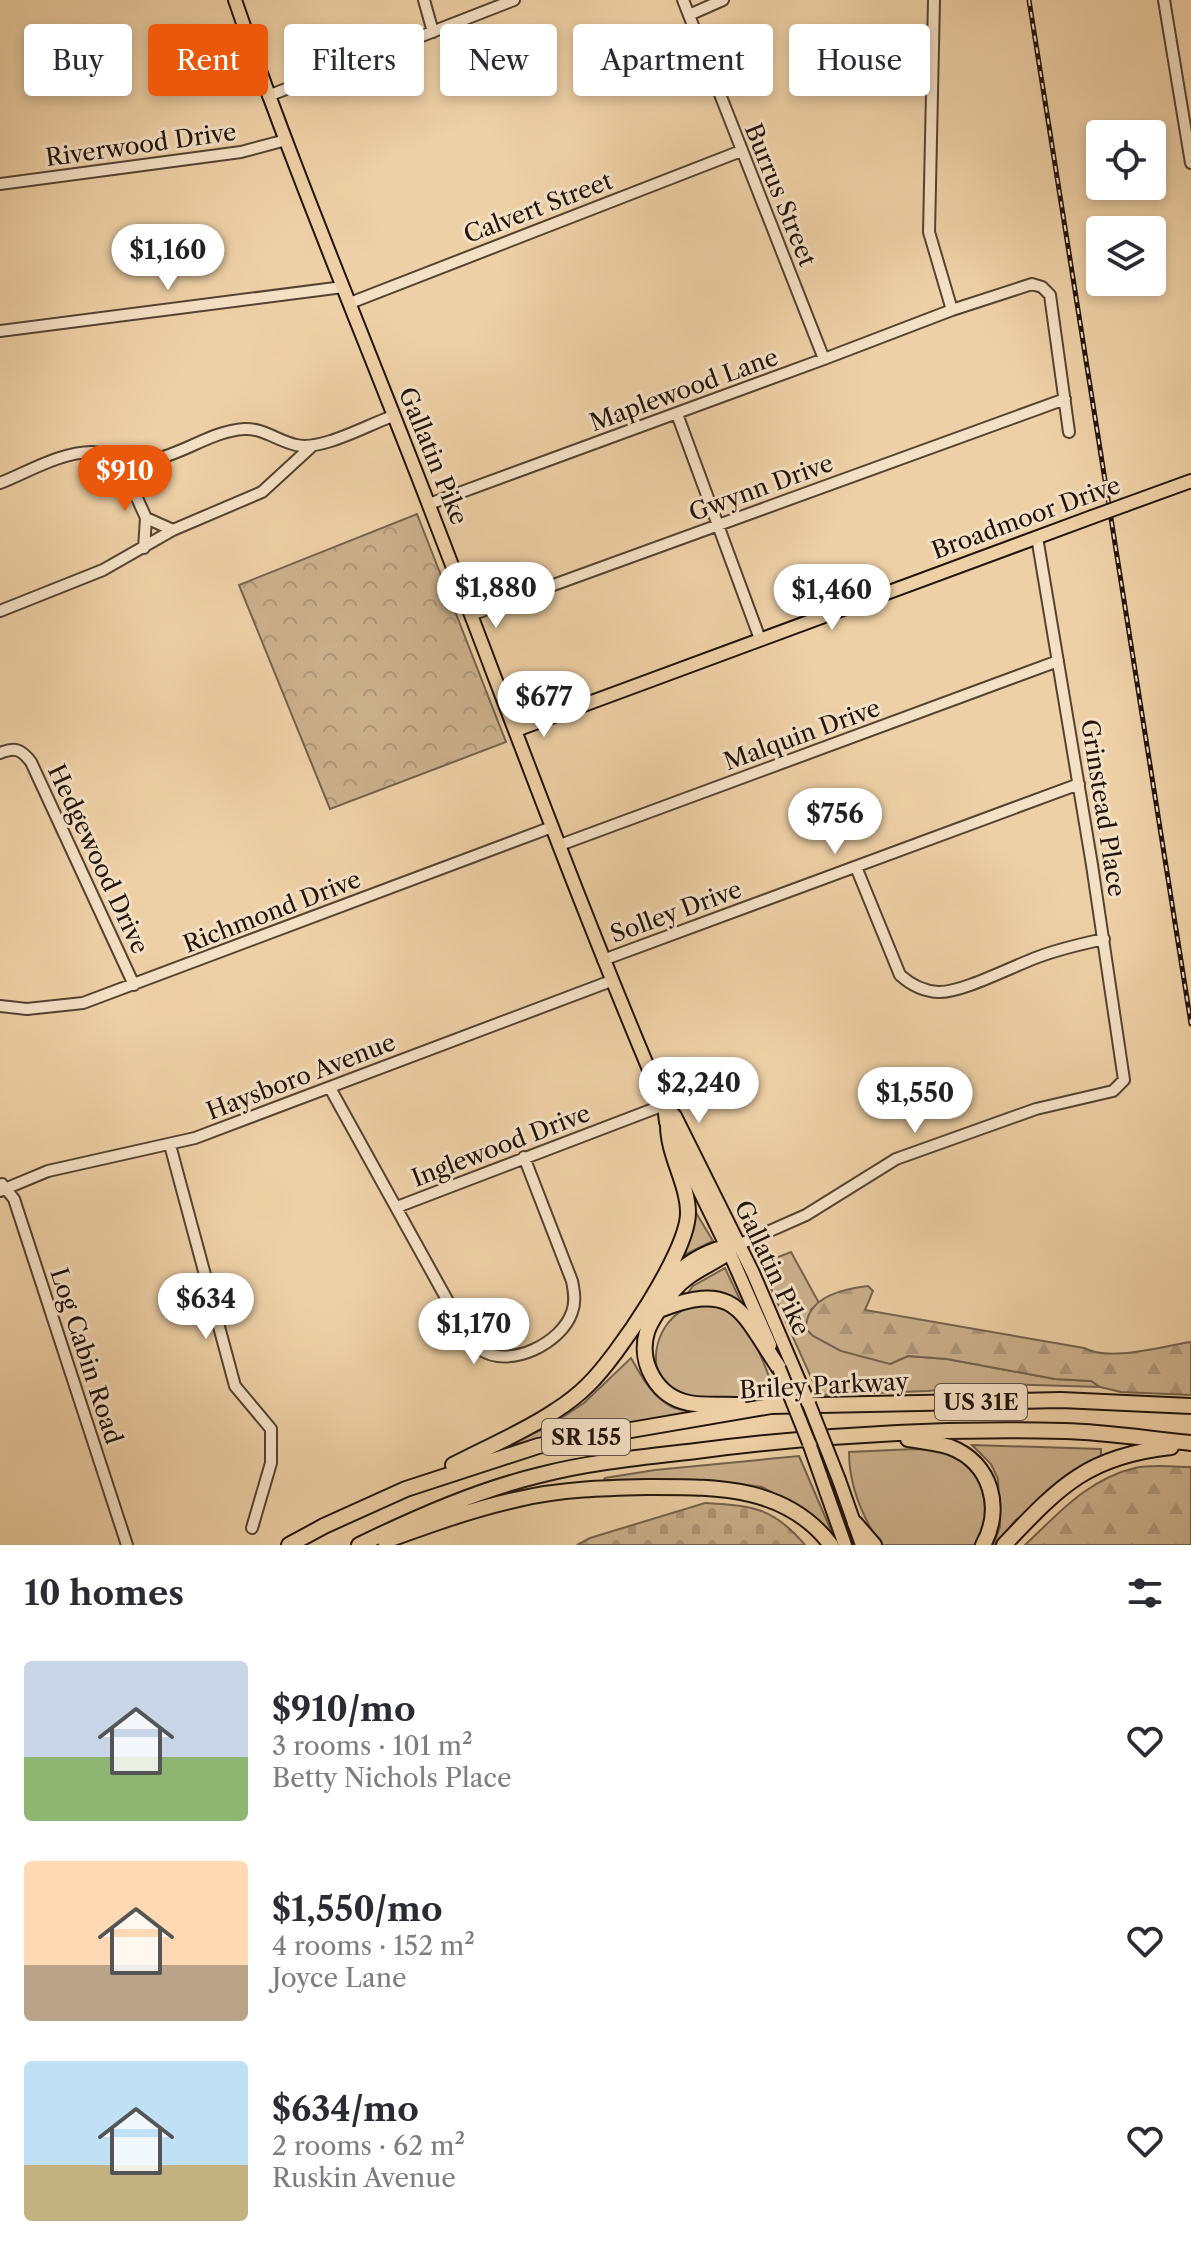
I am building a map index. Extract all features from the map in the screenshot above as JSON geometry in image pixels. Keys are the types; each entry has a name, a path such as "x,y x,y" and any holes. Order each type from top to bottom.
{"highway":[{"path":"406,1489 555,1412 587,1386 603,1368 654,1293 687,1231 685,1191 668,1142 668,1125"},
{"path":"654,1293 681,1268 709,1251 731,1248"},
{"path":"731,1248 673,1291 647,1330 644,1353 651,1377 667,1394 689,1403 771,1406"},
{"path":"662,1310 699,1297 712,1296 729,1303 744,1315 786,1366"},
{"name":"Briley Parkway","path":"289,1545 406,1489 538,1446 771,1406 1061,1400 1191,1406"},
{"name":"Briley Parkway","path":"359,1545 497,1487 542,1474 644,1457 787,1439 888,1433 1067,1431 1191,1444"},
{"path":"888,1433 951,1448 975,1463 990,1485 993,1498 991,1528 983,1545"},
{"path":"1004,1545 1050,1496 1083,1473 1136,1451 1191,1444"},
{"path":"373,1545 521,1498 578,1490 705,1486 764,1498 799,1513 815,1525 831,1545"},
{"path":"855,1523 874,1545"}],"main road":[{"name":"Gallatin Pike","path":"235,0 243,24"},
{"name":"Gallatin Pike","path":"268,96 429,504 611,981 664,1105 668,1125 731,1248"},
{"name":"Broadmoor Drive","path":"516,730 1191,481"},
{"name":"Gallatin Pike","path":"664,1105 675,1116 731,1248 839,1480 862,1545"},
{"name":"Gallatin Pike","path":"786,1366 845,1545"}],"street":[{"path":"424,0 433,32"},
{"path":"268,96 514,0"},
{"name":"Burrus Street","path":"683,0 824,359"},
{"path":"689,15 723,0"},
{"path":"934,0 929,232 952,310"},
{"path":"1164,0 1191,163"},
{"name":"Riverwood Drive","path":"0,184 241,152 286,140"},
{"name":"Calvert Street","path":"350,303 741,151"},
{"name":"Maplewood Lane","path":"429,504 952,310 1032,284 1042,287 1050,295 1065,399"},
{"path":"0,331 343,287"},
{"path":"1065,399 1069,432"},
{"name":"Gwynn Drive","path":"471,615 1065,399"},
{"path":"677,414 760,639"},
{"path":"0,611 103,570 173,530 262,492 311,447 393,416"},
{"path":"0,483 74,454 93,452 133,461 151,460 243,429 257,430 294,445 311,447"},
{"path":"119,458 146,518 144,548"},
{"path":"136,495 151,460"},
{"path":"146,518 173,530"},
{"name":"Grinstead Place","path":"731,1248 806,1215 896,1159 1036,1109 1113,1091 1124,1080 1104,939 1037,537"},
{"name":"Malquin Drive","path":"560,845 1058,661"},
{"name":"Hedgewood Drive","path":"0,753 12,749 23,751 31,762 134,985"},
{"name":"Solley Drive","path":"603,960 1079,784"},
{"name":"Richmond Drive","path":"0,1006 27,1009 83,1003 552,827"},
{"path":"856,867 900,975 923,990 941,992 957,989 1040,956 1104,939"},
{"name":"Haysboro Avenue","path":"2,1187 102,1157 195,1138 611,981"},
{"path":"330,1088 471,1340 482,1351 497,1356 515,1356 557,1335 573,1312 575,1298 572,1281 524,1157"},
{"name":"Inglewood Drive","path":"397,1207 664,1105"},
{"path":"170,1145 235,1386 271,1429 271,1463 252,1528"},
{"name":"Log Cabin Road","path":"2,1187 14,1199 127,1545"}],"green space":[{"path":"417,514 506,742 330,809 239,585"},
{"path":"695,1211 713,1241 682,1256 690,1238"},
{"path":"791,1252 819,1303 811,1310 890,1364 908,1356 947,1359 1055,1379 1092,1381 1100,1387 996,1384 928,1391 819,1395 760,1264"},
{"path":"725,1268 742,1304 711,1291 687,1294 693,1286"},
{"path":"868,1286 873,1291 865,1310 1095,1352 1122,1353 1191,1342 1191,1395 1121,1392 1100,1387 1091,1381 1055,1379 947,1359 908,1356 890,1364 841,1351 806,1329 812,1309 819,1302 837,1292"},
{"path":"714,1304 738,1319 755,1343 777,1399 726,1403 700,1401 677,1393 666,1385 656,1363 659,1339 665,1327 686,1308"},
{"path":"631,1358 659,1398 672,1407 697,1413 580,1430 514,1445 513,1441 546,1428 584,1403"},
{"path":"972,1445 1101,1449 1101,1458 1029,1514 1018,1518 1002,1541 993,1545 1000,1527 998,1479 991,1464"},
{"path":"937,1450 961,1458 979,1475 989,1510 977,1545 881,1545 858,1501 851,1477 849,1452"},
{"path":"799,1456 833,1535 808,1512 762,1487 709,1480 604,1480 655,1470"},
{"path":"1142,1467 1191,1467 1191,1545 1025,1545 1062,1509 1103,1480"},
{"path":"705,1503 736,1505 761,1511 783,1523 805,1545 577,1545 590,1538"}],"railway":[{"path":"1029,0 1191,1024"}]}
